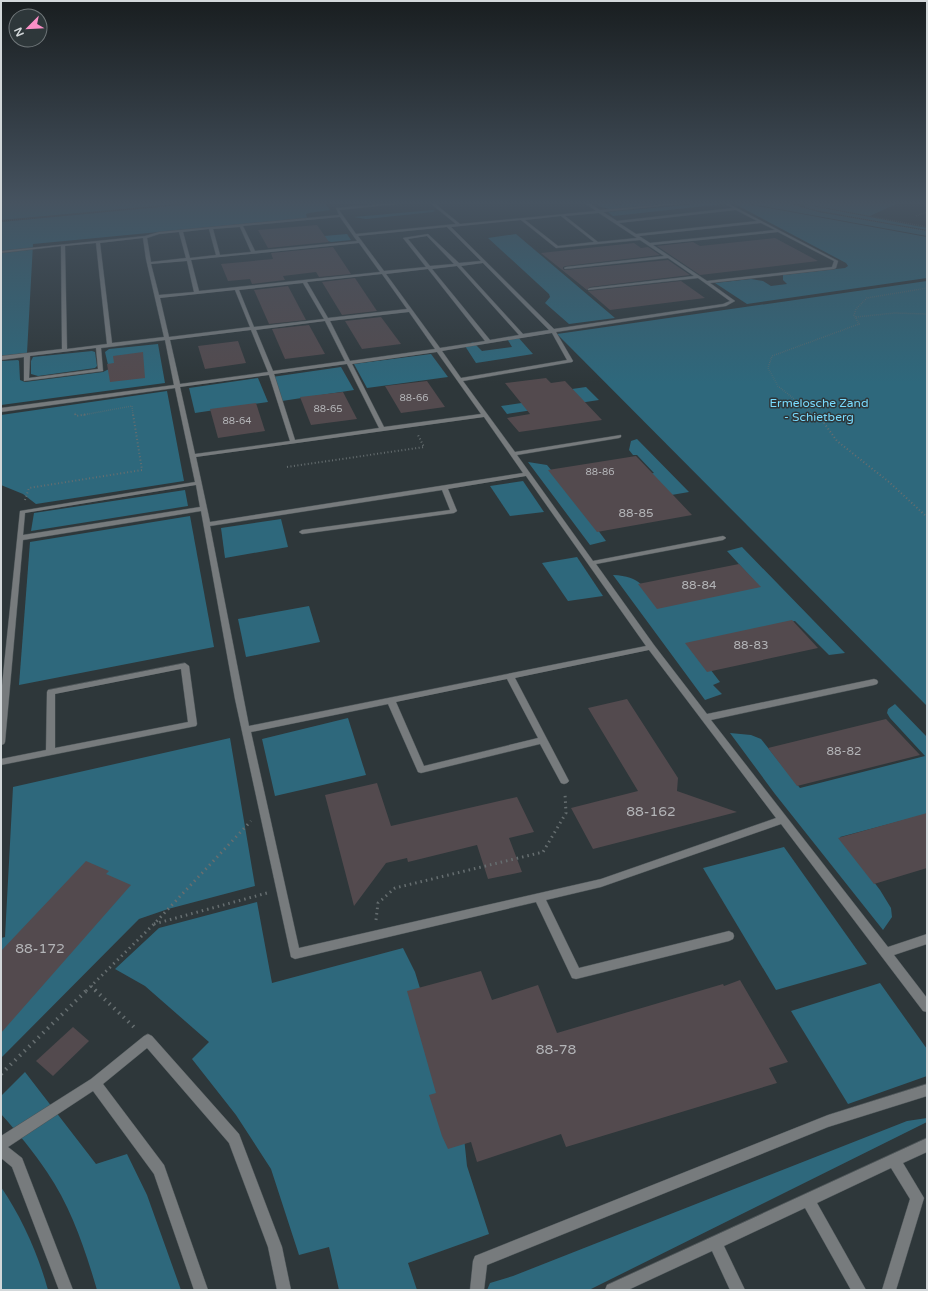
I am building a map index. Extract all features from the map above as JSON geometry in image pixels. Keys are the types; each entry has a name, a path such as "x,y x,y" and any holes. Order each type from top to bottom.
{"lane":[{"path":"63,263 65,351"},
{"path":"100,263 110,345"},
{"path":"149,263 198,483 246,730 295,954 601,883 783,819"},
{"path":"189,263 197,293"},
{"path":"376,263 651,647 927,1008"},
{"path":"425,263 489,342"},
{"path":"157,297 467,263"},
{"path":"460,380 570,361 553,331 484,263"},
{"path":"566,268 610,263"},
{"path":"1,410 439,350 724,305 733,301 677,263"},
{"path":"706,282 834,268 835,263"},
{"path":"458,264 522,336"},
{"path":"590,289 698,277"},
{"path":"304,281 327,320 382,429"},
{"path":"236,288 271,373 293,442"},
{"path":"1,358 410,310"},
{"path":"27,355 26,380 101,370 98,347"},
{"path":"192,456 485,415"},
{"path":"513,454 619,436"},
{"path":"206,525 528,474"},
{"path":"1,742 22,512 198,483"},
{"path":"302,532 454,511 444,487"},
{"path":"20,538 203,509"},
{"path":"591,563 723,538"},
{"path":"246,730 651,647"},
{"path":"1,762 193,724 185,666 51,692 50,752"},
{"path":"510,676 564,781"},
{"path":"705,718 874,682"},
{"path":"391,700 421,770 543,740"},
{"path":"539,897 576,974 729,936"},
{"path":"885,953 927,939"},
{"path":"1,1144 95,1083 148,1040 234,1139 275,1248 284,1290"},
{"path":"95,1083 159,1170 201,1290"},
{"path":"477,1290 480,1261 828,1121 927,1090"},
{"path":"617,1289 927,1145"},
{"path":"1,1150 17,1163 66,1290"},
{"path":"889,1290 917,1198 894,1160"},
{"path":"808,1200 859,1290"},
{"path":"715,1243 738,1290"}],"path":[{"path":"927,288 867,298 856,309 854,315 859,324 847,330 772,356 768,368 778,386 824,423 837,441 889,482 927,517"},
{"path":"856,317 888,313 927,314"},
{"path":"22,512 29,488 142,470 132,406 76,416 72,400"},
{"path":"287,467 424,447 412,425"},
{"path":"375,935 378,903 395,888 543,852 566,813 564,781"},
{"path":"1,1074 154,924 263,809"},
{"path":"154,924 281,890"},
{"path":"90,986 148,1040"}],"green space":[{"path":"1,263 32,263 27,353 1,356"},
{"path":"516,263 550,263 615,318 569,324 545,303 550,297 549,294"},
{"path":"846,263 927,263 927,278 747,304 715,283 751,279 763,281 771,286 787,284 783,280 783,275 845,268 848,266"},
{"name":"Ermelosche Zand - Schietberg","path":"927,281 927,706 557,334"},
{"path":"517,336 533,354 476,363 465,346 473,342 482,351 512,347 506,337"},
{"path":"158,344 165,383 1,405 1,361 18,360 20,380 25,382 103,372 109,369 105,352 109,349"},
{"path":"92,351 95,352 97,366 95,368 38,376 31,374 31,361 33,357"},
{"path":"431,354 448,377 367,388 354,364"},
{"path":"341,367 354,390 282,401 272,377"},
{"path":"258,378 268,402 195,413 189,388"},
{"path":"586,387 599,400 507,414 501,406 576,395 572,389"},
{"path":"167,391 184,481 36,504 23,494 1,485 1,415"},
{"path":"637,439 689,492 583,510 606,541 590,545 528,462 547,465 565,487 654,473 637,455 633,455 629,450 631,441"},
{"path":"523,481 544,512 510,516 490,486"},
{"path":"185,490 188,506 31,531 34,513"},
{"path":"190,516 214,647 19,685 30,542"},
{"path":"281,519 288,547 225,558 221,528"},
{"path":"742,547 845,653 829,655 795,621 690,643 720,682 713,685 722,694 705,700 613,575 630,578 641,584 661,607 759,586 727,551"},
{"path":"577,557 603,596 568,601 542,563"},
{"path":"309,606 320,642 246,657 238,619"},
{"path":"895,704 927,737 927,814 840,837 880,890 891,908 892,917 883,930 775,794 730,733 751,735 761,739 800,788 925,756 887,713 888,709"},
{"path":"348,718 366,775 275,796 262,739"},
{"path":"230,738 255,886 168,909 139,919 1,1058 1,938 5,937 13,787"},
{"path":"784,847 867,964 776,990 703,868"},
{"path":"257,902 272,983 403,948 415,972 463,1128 467,1166 489,1234 408,1263 417,1290 339,1290 329,1247 299,1255 271,1169 236,1115 192,1059 209,1042 145,986 115,969 159,928"},
{"path":"880,983 927,1049 927,1076 848,1104 791,1011"},
{"path":"25,1072 96,1164 127,1154 147,1195 181,1290 97,1290 88,1259 70,1214 56,1185 19,1135 1,1114 1,1096"},
{"path":"927,1118 927,1122 589,1290 487,1290 490,1283 513,1276 907,1121"},
{"path":"1,1187 16,1211 29,1237 48,1290 1,1290"}],"building":[{"path":"344,263 351,274 319,277 316,272 283,276 285,280 252,284 250,279 228,281 221,264"},
{"path":"554,263 590,263 563,267 565,270 635,263 673,263 690,275 590,287 587,290"},
{"path":"683,263 799,263 700,275"},
{"path":"355,278 377,311 342,315 322,282"},
{"path":"681,281 705,298 610,310 588,291"},
{"path":"288,286 306,320 269,324 254,290"},
{"path":"381,317 401,344 362,349 345,321"},
{"path":"309,325 325,354 285,359 272,329"},
{"path":"238,341 246,363 205,369 198,346"},
{"path":"143,352 145,378 110,382 107,364 114,363 113,356"},
{"path":"546,378 551,383 565,381 602,420 519,432 507,418 530,414 505,383"},
{"path":"427,381 445,407 401,413 385,386"},
{"path":"343,392 357,419 311,425 300,397"},
{"path":"256,403 265,431 218,438 210,409"},
{"path":"636,456 692,515 597,532 548,470"},
{"path":"739,564 761,587 657,609 638,584"},
{"path":"792,620 818,648 707,672 685,643"},
{"path":"627,699 678,778 677,791 737,812 593,849 571,808 638,791 588,708"},
{"path":"886,719 920,755 797,786 768,748"},
{"path":"377,783 391,826 517,797 534,832 509,838 522,872 488,879 477,845 408,862 407,858 386,863 354,906 325,795"},
{"path":"927,813 927,868 874,884 838,838"},
{"path":"86,861 109,871 106,874 131,885 1,1033 1,951"},
{"path":"481,971 492,1000 538,985 557,1033 723,984 724,986 740,980 788,1062 769,1068 777,1083 566,1147 561,1134 477,1162 471,1142 448,1149 442,1136 429,1095 436,1093 407,991"},
{"path":"73,1027 89,1041 53,1076 36,1061"}]}
